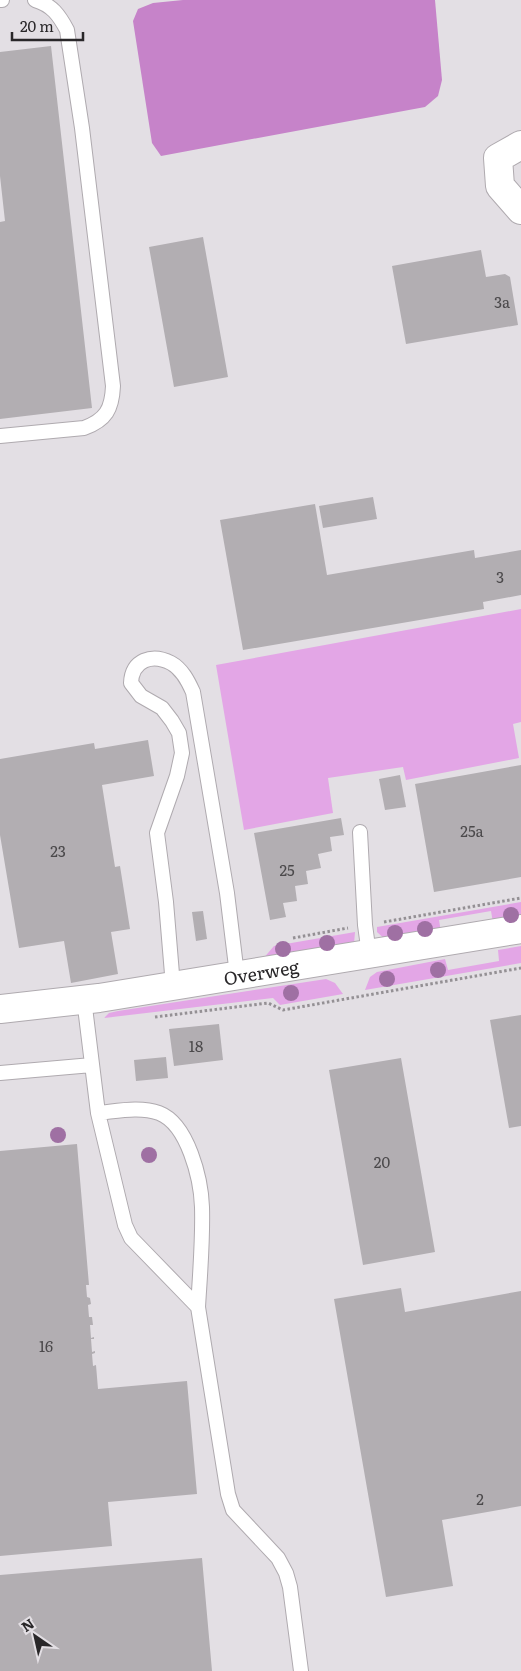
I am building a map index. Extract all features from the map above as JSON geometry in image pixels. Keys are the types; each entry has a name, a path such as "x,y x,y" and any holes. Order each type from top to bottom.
{"street":[{"path":"521,145 498,158 500,186 521,210"},
{"name":"Overweg","path":"0,1008 84,999 173,986 521,929"}],"lane":[{"path":"0,436 84,428 96,424 106,414 112,402 112,386 82,128 67,30 52,7 35,0"},
{"path":"173,986 166,902 157,833 177,776 182,753 179,733 172,721 162,708 141,696 131,683 132,672 135,666 143,661 154,658 173,664 183,674 192,692 227,893 237,975"},
{"path":"360,832 365,925 369,954"},
{"path":"84,999 98,1113 125,1225 131,1238 198,1307"},
{"path":"0,1073 92,1065"},
{"path":"98,1113 146,1110 161,1114 177,1128 186,1140 192,1156 202,1206 198,1307 228,1494 233,1510 278,1558 286,1573 290,1587 301,1671"}],"path":[{"path":"154,1017 268,1003 283,1010 521,968"}],"shaded area":[{"path":"183,0 435,0 442,80 438,96 425,107 161,156 152,143 133,21 138,9 153,3"},
{"path":"521,609 521,722 513,724 519,758 406,780 403,767 328,778 333,813 244,830 216,665"},
{"path":"521,902 521,918 493,923 491,911 439,920 441,932 388,942 377,932 377,927"},
{"path":"355,932 354,944 262,960 274,946"},
{"path":"521,946 521,963 365,990 370,977 377,972 445,959 448,970 499,961 498,950"},
{"path":"326,979 335,983 343,994 280,1005 273,998 104,1018 109,1013 118,1011"}],"building":[{"path":"51,46 92,408 0,419 0,222 5,221 0,176 0,52"},
{"path":"203,237 228,377 174,387 149,247"},
{"path":"481,250 486,277 505,274 510,277 518,325 406,344 392,266"},
{"path":"373,497 377,519 323,528 319,506"},
{"path":"315,504 327,575 474,550 475,558 521,550 521,595 483,602 484,609 243,650 220,520"},
{"path":"148,740 154,776 102,785 115,867 120,866 130,929 111,932 118,974 71,983 64,941 19,948 0,835 0,759 94,743 95,749"},
{"path":"521,765 521,877 434,892 415,784"},
{"path":"400,775 406,807 385,810 379,779"},
{"path":"341,818 344,835 330,837 332,851 318,854 321,868 306,871 308,884 295,886 297,901 283,903 286,917 270,920 254,833"},
{"path":"203,911 207,939 196,941 192,912"},
{"path":"521,1015 521,1126 509,1128 490,1020"},
{"path":"219,1024 223,1060 174,1066 169,1029"},
{"path":"166,1057 168,1078 136,1081 134,1060"},
{"path":"401,1058 435,1252 363,1265 329,1070"},
{"path":"77,1144 89,1285 86,1285 87,1297 90,1298 91,1304 88,1305 89,1317 92,1317 93,1325 90,1325 91,1338 94,1337 94,1339 91,1339 92,1352 95,1351 92,1354 93,1366 96,1365 98,1389 187,1381 197,1494 108,1502 112,1546 0,1556 0,1151"},
{"path":"401,1288 405,1312 521,1291 521,1506 442,1520 453,1586 386,1597 334,1299"},
{"path":"202,1558 212,1671 0,1671 0,1575"}]}
